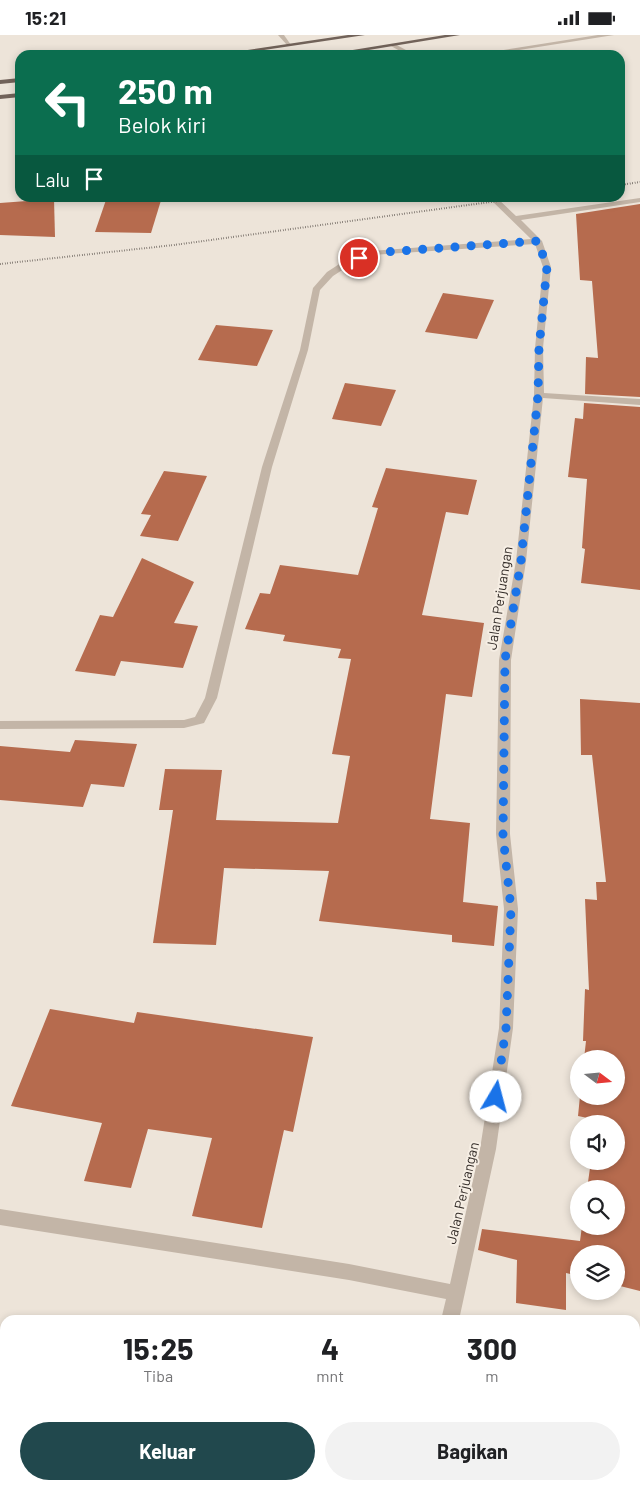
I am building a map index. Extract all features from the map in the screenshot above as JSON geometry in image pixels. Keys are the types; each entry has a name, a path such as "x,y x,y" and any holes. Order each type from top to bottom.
{"main road":[{"path":"250,50 362,35"},
{"path":"363,50 457,35"},
{"path":"0,82 15,80"},
{"path":"0,97 15,96"}],"street":[{"path":"281,35 289,44"},
{"path":"509,50 611,35"},
{"path":"392,45 402,50"},
{"path":"514,219 640,200"},
{"name":"Jalan Perjuangan","path":"451,1315 488,1149 506,1028 511,909 503,835 505,660 521,561 538,395 539,348 547,267 538,241 496,202"},
{"path":"0,725 184,724 200,720 211,698 267,467 304,350 316,290 330,273 347,263 371,253 538,241"},
{"path":"538,395 640,402"},
{"path":"0,1217 349,1272 455,1293"}],"building":[{"path":"54,202 55,237 0,235 0,203"},
{"path":"105,202 160,202 151,233 95,232"},
{"path":"640,204 640,397 585,394 586,357 598,358 592,281 580,280 576,214"},
{"path":"443,293 494,300 477,339 425,332"},
{"path":"216,325 273,330 257,366 198,360"},
{"path":"345,383 396,390 381,426 332,419"},
{"path":"584,403 640,407 640,590 581,583 585,549 582,548 587,479 568,477 575,418 583,419"},
{"path":"386,468 477,480 468,515 446,512 422,615 484,623 472,697 446,694 430,819 470,823 463,902 498,906 494,946 452,942 452,935 319,921 329,871 224,868 216,945 153,943 173,810 159,810 165,769 222,770 216,820 338,823 350,756 332,754 351,659 338,658 341,649 283,641 285,635 245,629 260,593 270,594 280,565 358,575 378,508 372,507"},
{"path":"164,471 207,476 178,541 140,536 151,515 141,514"},
{"path":"142,558 194,582 174,623 198,626 183,668 121,661 115,676 75,671 100,615 113,617"},
{"path":"580,699 640,703 640,1291 625,1287 625,1245 570,1245 570,1274 566,1273 566,1310 516,1303 517,1260 478,1250 482,1229 580,1241 581,1235 625,1235 625,1180 588,1180 590,1170 625,1170 625,1115 578,1115 579,1105 625,1105 625,1050 585,1050 586,1041 583,1041 585,989 589,990 585,899 597,900 596,882 606,882 592,755 581,755"},
{"path":"75,740 137,744 124,787 91,784 83,807 0,800 0,746 70,752"},
{"path":"50,1009 134,1023 137,1012 313,1037 293,1132 284,1130 262,1228 192,1216 212,1138 148,1129 131,1188 84,1181 102,1123 11,1106"}],"railway":[{"path":"625,184 640,182"},
{"path":"0,264 174,245 490,202"}],"route":[{"path":"359,258 371,253 538,241 547,267 539,348 538,395 525,524 505,660 503,835 511,909 506,1028 496,1097"}]}
